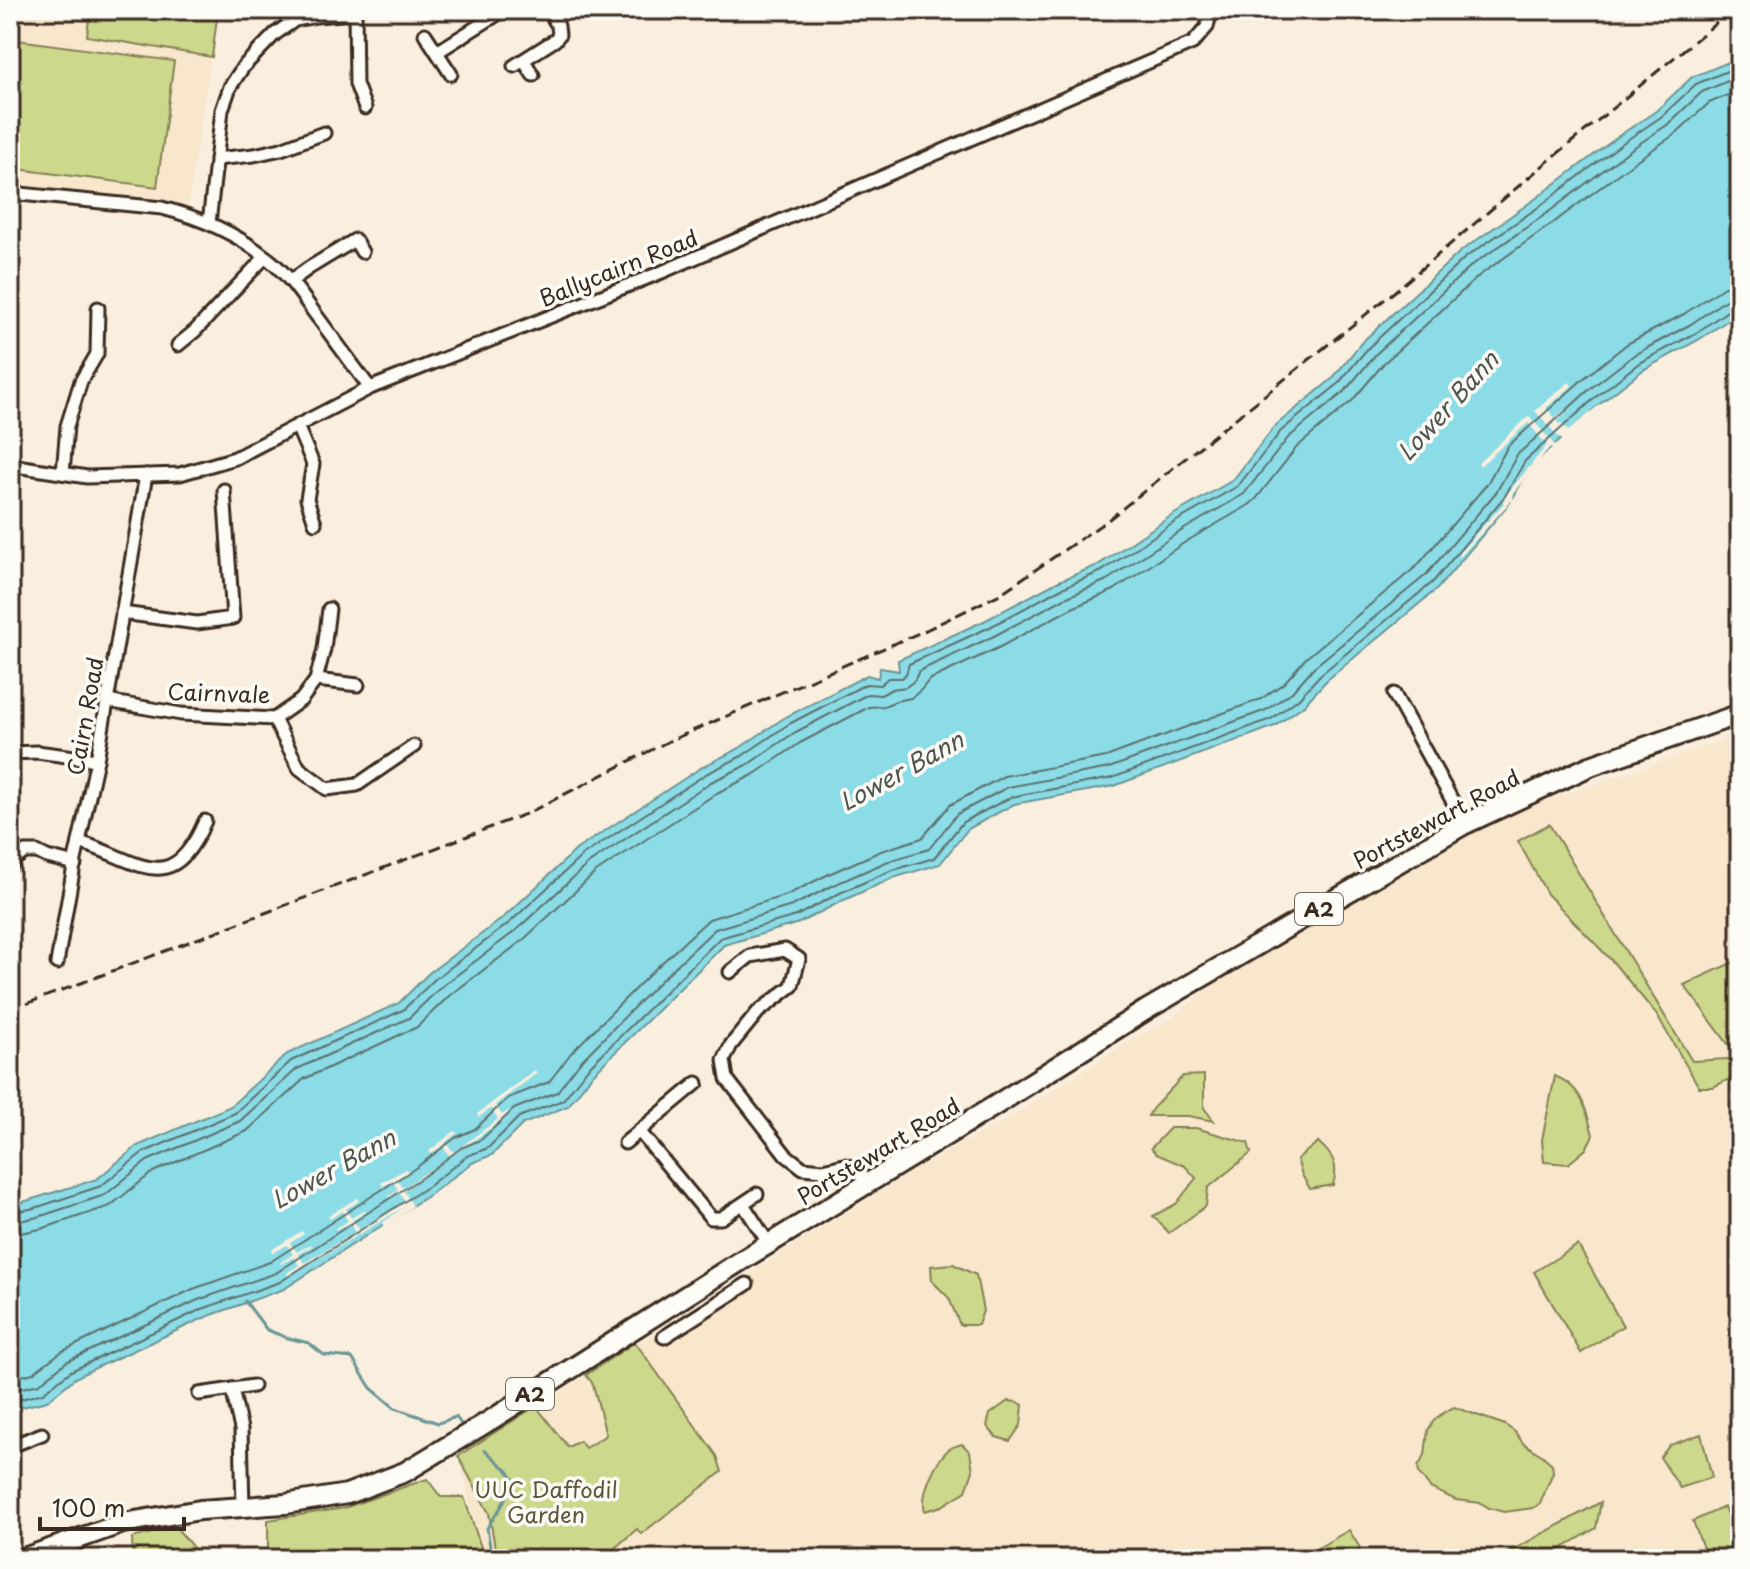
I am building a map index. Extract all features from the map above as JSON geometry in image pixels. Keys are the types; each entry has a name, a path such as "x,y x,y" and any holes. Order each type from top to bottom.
{"main road":[{"name":"Portstewart Road","path":"21,1559 55,1553 123,1523 200,1510 285,1504 347,1494 405,1472 1146,1010 1465,824 1590,766 1740,714"}],"street":[{"path":"437,52 504,10"},
{"path":"533,75 519,64 559,35 558,26 548,10"},
{"name":"Ballycairn Road","path":"10,465 87,477 180,474 235,458 370,388 662,272 1193,43 1207,27 1211,10"},
{"path":"209,223 222,110 230,87 243,67 275,34 295,20 355,12 356,84 365,108"},
{"path":"425,34 451,74"},
{"path":"216,159 281,149 324,133"},
{"path":"10,193 162,208 209,223 252,246 291,281 370,388"},
{"path":"291,281 355,240 362,252"},
{"path":"178,345 265,257"},
{"path":"63,473 67,426 81,381 97,354 98,308"},
{"path":"297,426 313,464 307,499 315,523"},
{"name":"Cairn Road","path":"57,963 97,760 146,475"},
{"path":"122,613 197,623 233,618 224,490"},
{"path":"329,609 316,680 358,685"},
{"name":"Cairnvale","path":"107,701 181,714 274,719 301,700 316,680"},
{"path":"1394,694 1465,824"},
{"path":"274,719 299,768 327,789 357,785 414,746"},
{"path":"10,753 37,752 97,760"},
{"path":"79,842 130,864 146,869 162,868 176,863 189,853 205,821"},
{"path":"10,866 25,852 37,852 75,864"},
{"path":"730,972 750,956 785,950 799,959 792,986 758,1012 731,1045 724,1060 727,1079 786,1155 803,1168 823,1170 844,1165 856,1168 868,1184"},
{"path":"625,1143 697,1083"},
{"path":"639,1131 707,1215 721,1218 757,1194"},
{"path":"743,1204 769,1244"},
{"path":"664,1337 747,1284"},
{"path":"199,1394 253,1386"},
{"path":"232,1389 241,1429 243,1507"},
{"path":"10,1444 42,1434"}],"shaded area":[{"path":"10,10 218,10 188,205 10,185"},
{"path":"1740,734 1740,1559 483,1559 459,1455 918,1168 1016,1114 1132,1039 1171,1019 1220,978 1497,820"}],"green space":[{"path":"90,10 218,10 212,57 87,36"},
{"path":"10,39 174,61 157,187 10,168"},
{"path":"1549,824 1692,1061 1728,1059 1740,1070 1740,1074 1713,1087 1699,1087 1656,1014 1613,962 1547,894 1518,841"},
{"path":"1740,959 1740,1060 1684,985"},
{"path":"1204,1075 1204,1108 1214,1121 1188,1116 1148,1116 1183,1076"},
{"path":"1555,1076 1572,1086 1577,1093 1585,1107 1593,1135 1586,1149 1568,1164 1544,1162 1542,1140"},
{"path":"1170,1128 1196,1128 1248,1143 1251,1153 1208,1188 1206,1206 1169,1233 1153,1216 1176,1204 1196,1178 1185,1166 1156,1154 1151,1148"},
{"path":"1318,1142 1333,1161 1335,1178 1333,1185 1310,1189 1297,1159"},
{"path":"1578,1245 1623,1326 1581,1353 1534,1272"},
{"path":"953,1264 976,1275 983,1311 978,1325 960,1325 949,1298 932,1281 931,1266"},
{"name":"UUC Daffodil Garden","path":"635,1342 717,1456 722,1472 641,1534 637,1529 602,1559 497,1559 489,1513 458,1456 536,1406 568,1447 580,1441 585,1448 606,1435 593,1384 586,1375"},
{"path":"1008,1401 1023,1405 1021,1425 1010,1441 996,1437 987,1426 990,1414"},
{"path":"1454,1407 1505,1425 1552,1464 1553,1472 1540,1504 1504,1512 1481,1503 1456,1500 1430,1488 1418,1467 1425,1455 1428,1430 1435,1419"},
{"path":"1701,1434 1712,1477 1680,1488 1660,1457 1670,1445"},
{"path":"962,1444 970,1452 973,1471 966,1491 942,1506 925,1511 925,1496 934,1469 949,1449"},
{"path":"427,1479 441,1497 464,1497 485,1559 268,1559 268,1520 344,1508"},
{"path":"1601,1502 1596,1528 1544,1559 1496,1559"},
{"path":"1724,1507 1740,1547 1740,1559 1707,1559 1693,1521"},
{"path":"176,1527 206,1559 133,1559 132,1538"},
{"path":"1349,1530 1360,1548 1353,1559 1299,1559"}],"water":[{"name":"Lower Bann","path":"1740,49 1740,312 1700,339 1643,370 1602,402 1530,467 1512,500 1438,588 1326,681 1304,705 1275,726 1114,786 1014,804 968,829 940,864 893,878 799,923 724,945 593,1074 568,1106 523,1124 492,1155 472,1163 435,1191 284,1289 206,1317 91,1370 75,1378 47,1401 10,1410 10,1206 97,1179 137,1146 231,1106 287,1054 399,1003 429,973 503,918 577,849 702,767 738,749 784,718 867,675 878,678 880,668 899,671 898,660 1098,565 1171,516 1233,480 1275,426 1332,379 1362,342 1461,251 1656,111 1692,77 1729,62"}],"pier":[{"path":"1569,382 1572,386 1546,408 1555,418 1564,410 1566,413 1557,421 1568,431 1600,404 1602,406 1564,443 1535,411"},
{"path":"1529,416 1558,449 1555,451 1550,447 1513,493 1515,503 1511,501 1460,557 1458,554 1504,503 1502,500 1547,445 1528,423 1480,466 1478,463"},
{"path":"535,1070 537,1073 495,1105 502,1115 508,1111 510,1114 404,1191 413,1206 385,1228 382,1223 406,1206 288,1277 287,1273 299,1265 294,1257 280,1263 293,1254 287,1245 273,1253 271,1250 302,1231 304,1234 290,1243 297,1252 311,1244 298,1254 304,1263 355,1232 349,1223 337,1230 335,1228 348,1221 342,1211 330,1219 328,1216 357,1198 359,1201 346,1209 351,1218 365,1210 353,1220 359,1229 405,1202 400,1193 390,1198 398,1190 393,1181 383,1186 381,1183 406,1169 408,1172 397,1179 403,1188 450,1156 442,1146 431,1154 429,1151 455,1131 457,1133 445,1143 454,1152 498,1119 491,1108 479,1117 477,1114"}],"waterway":[{"path":"245,1301 267,1330 309,1343 324,1355 352,1358 371,1388 395,1408 438,1423 456,1417 461,1424"},
{"path":"485,1450 508,1471 514,1481 487,1528 492,1559"}],"railway":[{"path":"10,1010 528,813 669,741 926,630 1000,594 1108,520 1394,292 1732,10"}]}
